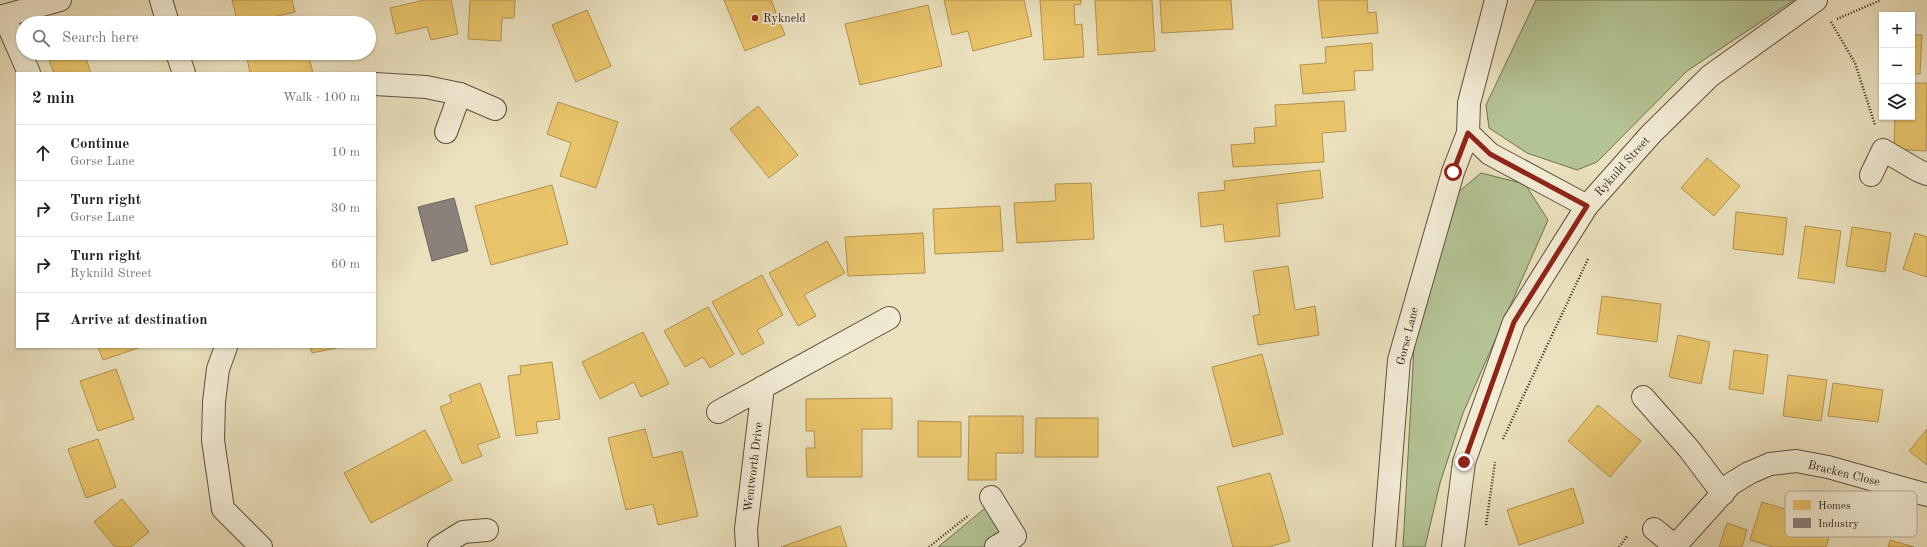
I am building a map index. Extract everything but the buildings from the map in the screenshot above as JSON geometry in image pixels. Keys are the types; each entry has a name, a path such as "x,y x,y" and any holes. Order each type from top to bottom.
{"street":[{"path":"16,46 2,16 60,0"},
{"path":"161,0 166,16"},
{"name":"Gorse Lane","path":"1384,547 1398,360 1453,172 1468,133 1469,103 1496,0"},
{"name":"Ryknild Street","path":"1453,547 1464,462 1514,322 1587,206 1651,134 1710,76 1816,0"},
{"path":"23,60 29,72"},
{"path":"179,60 184,72"},
{"path":"376,84 426,87 460,94 496,109"},
{"path":"446,132 460,94"},
{"path":"1468,133 1490,154 1587,206"},
{"path":"1871,175 1883,150 1927,174"},
{"path":"718,412 889,318"},
{"path":"226,348 218,369 214,402 213,440 223,509 261,547"},
{"name":"Wentworth Drive","path":"747,547 746,529 763,387"},
{"path":"1643,397 1689,449 1722,494"},
{"name":"Bracken Close","path":"1654,529 1675,546 1731,484 1749,473 1770,464 1796,462 1828,467 1913,491"},
{"name":"Bracken Close","path":"1917,492 1927,495"},
{"path":"991,497 1014,536 996,547"},
{"path":"439,547 463,532 487,530"}],"path":[{"path":"1825,26 1831,21 1881,0"},
{"path":"1831,21 1855,63 1883,150"},
{"path":"1502,441 1588,258"},
{"path":"1484,532 1496,455"},
{"path":"929,547 991,497"}],"green space":[{"path":"1536,0 1794,0 1687,71 1597,162 1577,170 1527,153 1489,128 1486,105"},
{"path":"1481,173 1525,184 1548,220 1463,413 1440,483 1425,547 1403,547 1414,347 1455,195"},
{"path":"990,504 1006,533 985,547 938,547"}],"place":[{"name":"Rykneld","path":"755,18"}],"route":[{"path":"1453,172 1468,133 1490,154 1587,206 1514,322 1464,462"}]}
